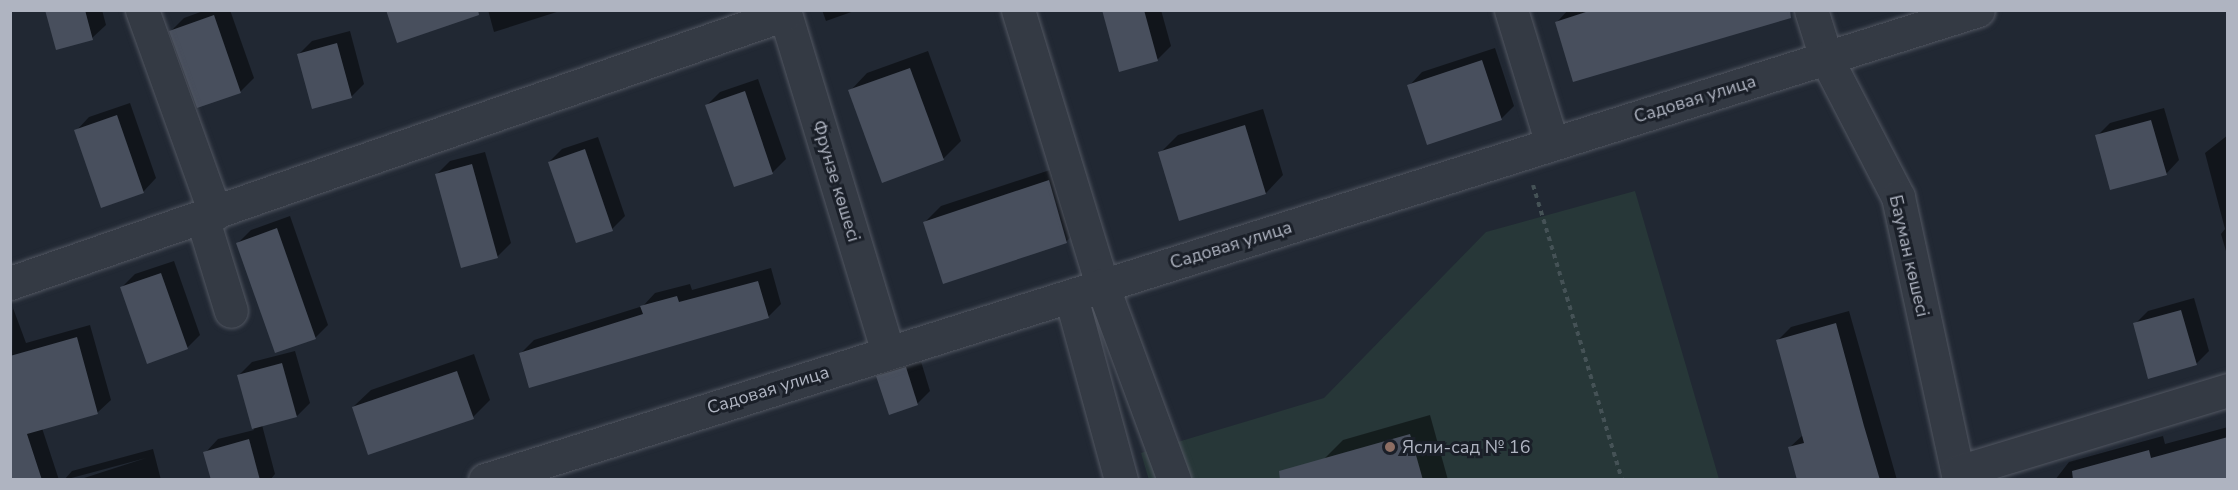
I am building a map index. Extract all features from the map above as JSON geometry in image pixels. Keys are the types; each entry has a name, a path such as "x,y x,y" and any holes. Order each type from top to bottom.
{"street":[{"path":"142,10 209,215 231,311"},
{"path":"1018,10 1102,285 1174,480"},
{"path":"1511,10 1538,149"},
{"name":"Бауман көшесі","path":"1811,10 1826,58 1898,197 1959,476"},
{"name":"Садовая улица","path":"485,480 1978,10"},
{"path":"10,284 784,12"},
{"name":"Фрунзе көшесі","path":"784,12 888,352"},
{"path":"1071,297 1121,480"},
{"path":"1959,476 2228,390"}],"path":[{"path":"1538,149 1622,480"}],"shaded area":[{"path":"1635,191 1719,479 1149,480 1141,453 1324,398 1486,232"}],"building":[{"path":"45,10 85,10 93,40 56,50"},
{"path":"386,10 478,10 479,15 397,43"},
{"path":"1102,10 1144,10 1158,61 1119,72"},
{"path":"1592,10 1790,10 1791,18 1573,82 1555,22"},
{"path":"214,15 241,93 197,108 169,31"},
{"path":"337,43 352,98 312,109 297,54"},
{"path":"1482,60 1502,120 1427,145 1407,85"},
{"path":"910,68 944,160 882,183 848,90"},
{"path":"745,91 773,174 734,187 705,105"},
{"path":"117,115 144,193 101,208 74,130"},
{"path":"2151,120 2167,175 2110,190 2095,135"},
{"path":"1245,125 1266,194 1179,221 1158,152"},
{"path":"585,149 613,231 576,243 548,162"},
{"path":"472,164 498,258 461,268 435,174"},
{"path":"1049,180 1067,243 943,284 923,222"},
{"path":"277,228 316,339 275,353 236,243"},
{"path":"161,273 188,349 147,364 120,287"},
{"path":"758,281 769,318 529,388 519,353 643,314 640,306 677,296 679,302"},
{"path":"2181,310 2197,365 2148,379 2133,323"},
{"path":"1836,323 1880,480 1797,480 1788,447 1804,443 1776,340"},
{"path":"77,337 98,414 27,434 42,480 10,480 10,356"},
{"path":"282,363 297,417 252,429 237,375"},
{"path":"906,367 918,405 889,415 876,376"},
{"path":"457,371 474,419 368,455 352,407"},
{"name":"Ясли-сад № 16","path":"1410,434 1423,480 1280,480 1279,471"},
{"path":"2228,437 2228,480 2073,480 2072,471 2149,450 2151,458"},
{"path":"249,439 260,480 211,480 203,452"}],"place":[{"name":"Ясли-сад № 16","path":"1390,447"}]}
